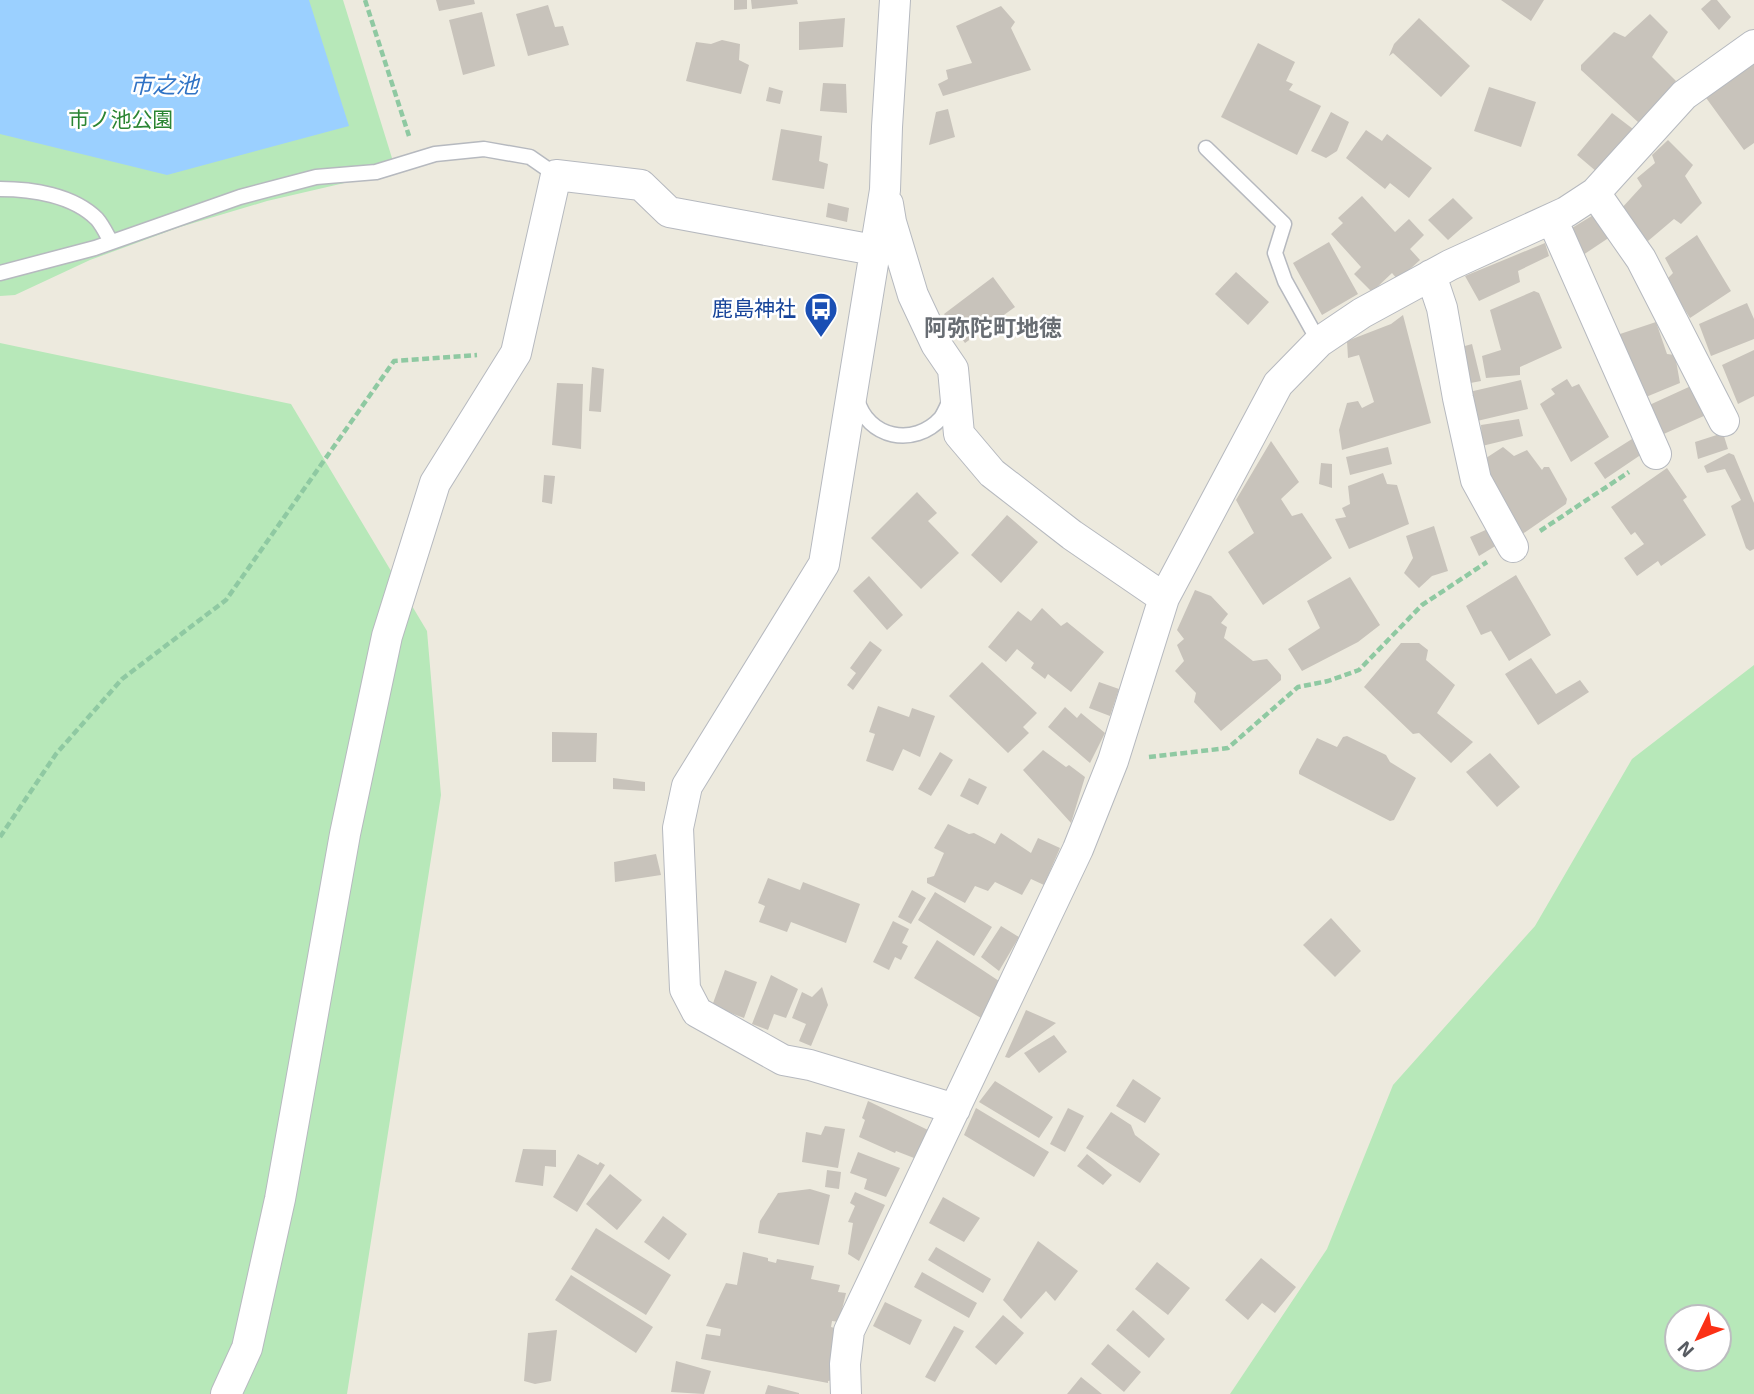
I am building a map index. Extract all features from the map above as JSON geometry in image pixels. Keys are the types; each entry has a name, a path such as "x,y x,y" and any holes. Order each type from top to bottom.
{"street":[{"path":"895,0 885,190 824,564 687,786 678,828 685,989 697,1012 783,1060 810,1065 955,1109"},
{"path":"846,1394 845,1364 849,1331 1079,849 1114,761 1164,598 1278,384 1319,342 1362,313 1431,275 1566,212 1595,193 1684,95 1754,45"},
{"path":"226,1394 247,1348 280,1199 345,834 387,636 435,483 516,353 556,176 640,185 669,212 874,250"},
{"path":"885,190 891,222 914,295 936,344 953,369 959,434 992,473 1072,535 1164,598"},
{"path":"1595,193 1641,259 1724,421"},
{"path":"1552,219 1656,454"},
{"path":"1431,275 1442,308 1476,480 1513,547"}],"lane":[{"path":"1206,148 1284,224 1275,253 1285,281 1319,342"},
{"path":"0,273 111,242 240,197 316,177 376,172 435,154 484,149 530,157 556,176"},
{"path":"0,188 29,189 84,208 99,221 111,242"},
{"path":"854,387 863,414 876,427 896,437 916,434 940,418 951,398 952,382 946,359"}],"path":[{"path":"365,0 417,161"},
{"path":"0,837 56,754 122,679 226,600 394,361 516,353"},
{"path":"1114,761 1228,748 1298,687 1328,681 1359,670 1422,605 1656,454"}],"green space":[{"name":"市ノ池公園","path":"0,0 343,0 396,171 267,201 180,227 90,260 15,295 0,296"},
{"path":"0,343 291,404 427,631 441,795 347,1394 0,1394"},
{"path":"1754,665 1754,1394 1230,1394 1327,1249 1393,1085 1535,926 1632,759"}],"water":[{"name":"市之池","path":"0,0 309,0 349,126 167,175 0,134"}],"building":[{"path":"436,0 474,0 475,4 439,11"},
{"path":"734,0 747,0 747,9 734,10"},
{"path":"751,0 797,0 798,4 752,9"},
{"path":"1501,0 1544,0 1531,21"},
{"path":"1711,0 1717,0 1731,17 1719,30 1701,9"},
{"path":"548,5 555,27 563,26 569,45 528,56 516,14"},
{"path":"1001,6 1015,22 1011,28 1031,70 943,96 938,84 948,79 946,70 972,63 956,26"},
{"path":"482,12 495,66 463,75 449,20"},
{"path":"1650,14 1668,32 1652,57 1676,81 1642,121 1638,122 1581,70 1581,65 1614,32 1625,37"},
{"path":"845,18 843,47 799,50 799,22"},
{"path":"1419,18 1470,66 1441,97 1393,53 1389,56 1394,44"},
{"path":"722,40 740,44 739,60 749,65 741,94 686,81 696,42 711,44"},
{"path":"1258,43 1295,62 1286,81 1293,84 1289,90 1321,106 1297,155 1221,117"},
{"path":"1754,59 1754,143 1744,150 1704,95"},
{"path":"823,83 846,84 847,113 820,111"},
{"path":"769,87 783,91 780,104 766,101"},
{"path":"1489,87 1536,102 1521,147 1474,131"},
{"path":"948,109 955,137 929,145 936,112"},
{"path":"1331,112 1349,122 1337,151 1326,158 1311,151"},
{"path":"1612,113 1633,129 1597,172 1577,155"},
{"path":"781,129 822,136 819,161 828,164 824,189 772,180"},
{"path":"1366,130 1382,141 1387,134 1432,168 1409,198 1390,183 1385,189 1346,158"},
{"path":"1668,140 1693,165 1685,176 1702,203 1681,224 1674,219 1648,241 1620,210 1642,186 1637,178 1655,163 1652,155"},
{"path":"1362,196 1395,232 1409,219 1424,235 1410,249 1420,260 1398,280 1392,273 1372,292 1354,274 1361,267 1331,234 1343,223 1338,218"},
{"path":"1453,198 1473,218 1448,240 1428,220"},
{"path":"828,203 849,208 847,222 826,217"},
{"path":"1595,214 1610,237 1577,259 1572,228"},
{"path":"1697,235 1731,291 1690,318 1666,280 1673,273 1665,258"},
{"path":"1329,242 1358,294 1322,315 1293,263"},
{"path":"1545,243 1549,256 1518,271 1520,282 1479,301 1465,276"},
{"path":"1236,272 1269,302 1248,325 1215,294"},
{"path":"993,277 1015,307 965,343 944,314"},
{"path":"1534,291 1539,293 1562,348 1520,367 1520,375 1486,378 1482,356 1501,350 1490,310"},
{"path":"1747,303 1754,319 1754,339 1711,356 1699,324"},
{"path":"1403,315 1431,423 1342,450 1339,430 1347,403 1358,401 1362,408 1374,402 1359,355 1348,358 1347,341 1391,324"},
{"path":"1656,322 1667,354 1675,355 1680,383 1641,399 1617,335"},
{"path":"1472,344 1481,381 1460,385 1454,349"},
{"path":"1754,350 1754,396 1738,404 1722,365"},
{"path":"592,367 604,369 601,412 589,411"},
{"path":"1567,379 1572,387 1579,384 1609,437 1571,462 1540,404 1555,394 1551,389"},
{"path":"1521,380 1528,409 1477,421 1469,392"},
{"path":"557,383 583,384 581,449 552,445"},
{"path":"1691,386 1706,415 1657,437 1645,407"},
{"path":"1519,419 1523,436 1482,446 1481,425"},
{"path":"1723,433 1728,449 1698,459 1695,442"},
{"path":"1632,439 1642,454 1605,479 1594,463"},
{"path":"1271,441 1299,482 1281,499 1292,516 1302,513 1332,558 1263,605 1228,552 1254,533 1236,500"},
{"path":"1388,447 1392,464 1350,475 1346,457"},
{"path":"1503,447 1514,456 1527,450 1542,470 1549,467 1567,499 1566,504 1518,537 1483,460"},
{"path":"1729,453 1734,455 1754,503 1754,549 1750,551 1746,548 1731,506 1741,500 1725,469 1707,473 1704,466"},
{"path":"1321,463 1332,464 1332,488 1319,484"},
{"path":"1667,468 1687,497 1683,500 1706,535 1661,566 1658,561 1637,576 1624,558 1644,544 1635,532 1631,535 1611,507"},
{"path":"1383,473 1387,484 1397,485 1409,524 1349,549 1335,519 1346,517 1342,508 1350,504 1348,486"},
{"path":"544,475 555,476 552,504 542,502"},
{"path":"917,492 937,513 928,521 959,553 921,589 871,538"},
{"path":"1007,515 1038,542 1001,583 971,555"},
{"path":"1434,526 1448,571 1432,576 1419,588 1404,573 1413,558 1406,536"},
{"path":"1490,528 1497,545 1479,556 1470,537"},
{"path":"1516,575 1551,635 1509,661 1491,631 1481,635 1466,606"},
{"path":"869,576 903,615 887,630 853,591"},
{"path":"1350,577 1380,625 1358,642 1302,671 1288,649 1320,628 1307,601"},
{"path":"1195,590 1211,596 1228,614 1221,623 1227,627 1224,638 1253,661 1267,659 1281,675 1281,680 1221,731 1194,702 1196,693 1175,671 1184,661 1177,645 1184,639 1177,630"},
{"path":"1042,608 1061,626 1067,622 1104,652 1071,692 1048,674 1045,679 1031,668 1034,663 1017,649 1006,662 988,647 1018,611 1031,621"},
{"path":"870,641 882,650 853,690 847,685 856,673 850,668"},
{"path":"1401,643 1419,643 1428,650 1426,660 1455,685 1437,713 1473,742 1451,763 1419,733 1413,734 1364,687"},
{"path":"1531,658 1556,694 1580,680 1589,692 1538,725 1505,674"},
{"path":"982,662 1037,713 1023,727 1029,733 1008,753 949,696"},
{"path":"1099,682 1119,689 1110,716 1089,708"},
{"path":"878,706 909,717 912,708 935,716 920,757 903,749 893,771 866,761 875,734 869,732"},
{"path":"1065,707 1077,718 1081,713 1105,733 1090,763 1048,727"},
{"path":"552,732 597,733 596,762 552,762"},
{"path":"1347,736 1386,755 1390,762 1416,778 1394,820 1390,821 1299,774 1317,738 1337,747 1343,737"},
{"path":"1043,750 1085,777 1071,823 1023,770"},
{"path":"940,752 953,760 931,796 918,789"},
{"path":"1490,753 1520,787 1497,807 1466,772"},
{"path":"613,778 645,782 645,791 613,789"},
{"path":"969,778 987,787 978,805 960,796"},
{"path":"948,824 995,844 1001,833 1031,853 1038,838 1060,848 1044,885 1031,879 1022,895 995,882 988,891 975,886 965,903 927,883 927,878 934,876 944,853 934,848"},
{"path":"656,854 661,875 615,882 614,862"},
{"path":"768,878 800,890 803,882 860,904 846,943 791,922 787,932 759,922 765,906 758,903"},
{"path":"912,890 926,898 911,924 898,917"},
{"path":"935,892 992,927 974,956 918,920"},
{"path":"1331,918 1361,951 1335,977 1303,945"},
{"path":"893,921 909,929 902,943 908,946 901,960 895,957 889,970 873,962"},
{"path":"1001,926 1019,937 999,971 981,957"},
{"path":"937,940 999,981 981,1018 914,978"},
{"path":"725,970 757,982 744,1018 712,1006"},
{"path":"771,975 798,989 786,1018 774,1014 768,1030 752,1024"},
{"path":"822,987 828,1005 811,1046 799,1041 806,1024 792,1018 802,992 812,997"},
{"path":"1026,1010 1056,1023 1009,1058 1005,1057"},
{"path":"1054,1035 1067,1052 1039,1073 1024,1053"},
{"path":"1133,1079 1161,1098 1145,1123 1116,1106"},
{"path":"995,1081 1053,1117 1039,1138 979,1102"},
{"path":"868,1101 928,1130 914,1158 896,1151 895,1153 859,1137"},
{"path":"976,1108 1049,1152 1034,1177 964,1135"},
{"path":"1068,1108 1084,1116 1065,1152 1050,1144"},
{"path":"1111,1112 1131,1125 1135,1135 1160,1154 1140,1183 1086,1148"},
{"path":"825,1126 845,1129 838,1168 802,1162 806,1132 821,1135"},
{"path":"523,1149 556,1150 556,1167 545,1166 543,1186 515,1182"},
{"path":"858,1152 900,1168 886,1197 864,1189 867,1179 850,1173"},
{"path":"578,1154 598,1165 600,1162 605,1165 577,1212 553,1197"},
{"path":"1087,1154 1112,1175 1103,1185 1077,1166"},
{"path":"827,1170 841,1172 839,1189 825,1187"},
{"path":"610,1174 642,1200 617,1230 586,1204"},
{"path":"810,1189 830,1195 819,1245 758,1233 760,1221 778,1193"},
{"path":"855,1192 885,1205 859,1261 848,1254 853,1223 848,1222 855,1206 850,1203"},
{"path":"943,1197 980,1218 964,1242 929,1223"},
{"path":"663,1216 687,1234 669,1260 644,1242"},
{"path":"596,1228 671,1275 646,1315 571,1269"},
{"path":"1038,1241 1078,1271 1055,1301 1046,1291 1021,1319 1003,1300"},
{"path":"936,1247 991,1279 983,1293 928,1260"},
{"path":"743,1252 768,1258 768,1261 776,1263 777,1259 814,1266 811,1279 840,1285 838,1292 846,1293 839,1322 832,1321 831,1327 838,1329 833,1380 828,1383 701,1359 706,1334 720,1336 721,1329 706,1326 726,1283 737,1285"},
{"path":"1261,1258 1296,1287 1275,1313 1262,1303 1248,1320 1225,1300"},
{"path":"1157,1262 1190,1288 1168,1315 1135,1289"},
{"path":"922,1272 977,1303 969,1318 914,1287"},
{"path":"571,1275 653,1327 636,1353 555,1300"},
{"path":"885,1302 922,1320 910,1345 873,1326"},
{"path":"1133,1310 1165,1339 1149,1358 1116,1330"},
{"path":"1003,1315 1024,1333 996,1365 975,1347"},
{"path":"954,1326 964,1331 935,1382 925,1377"},
{"path":"557,1330 551,1381 535,1384 524,1381 528,1333"},
{"path":"1108,1344 1141,1372 1124,1392 1091,1364"},
{"path":"676,1361 711,1371 704,1394 671,1392"},
{"path":"1081,1377 1102,1394 1067,1394"},
{"path":"768,1385 799,1393 799,1394 765,1394"}],"place":[{"name":"鹿島神社","path":"821,339"}],"district":[{"name":"阿弥陀町地徳","path":"993,328"}]}
